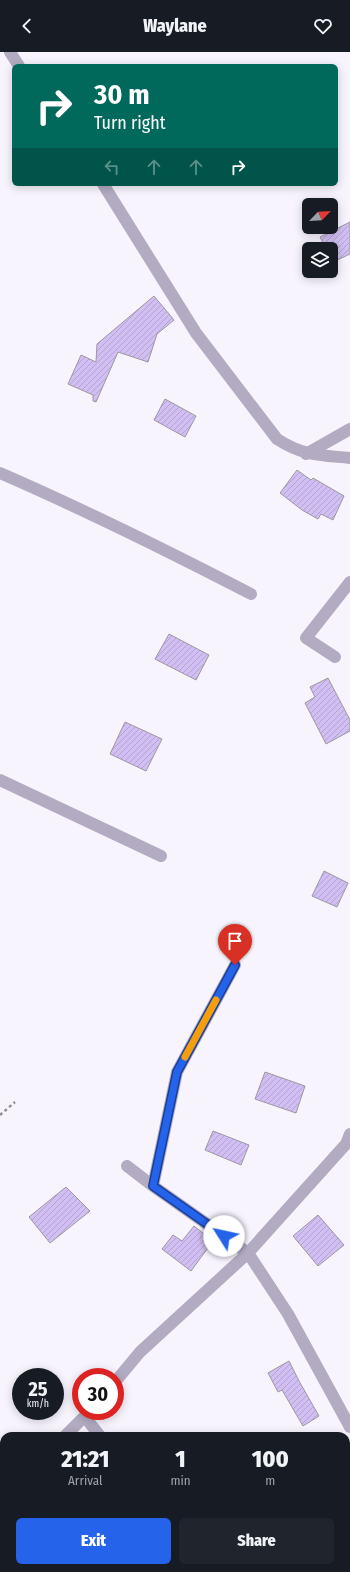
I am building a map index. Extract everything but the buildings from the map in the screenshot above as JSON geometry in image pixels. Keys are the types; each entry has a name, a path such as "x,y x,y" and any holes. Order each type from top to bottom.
{"street":[{"path":"10,52 19,64"},
{"path":"104,186 196,333 277,439 291,448 306,454 350,458"},
{"path":"306,454 350,429"},
{"path":"0,473 68,502 251,594"},
{"path":"335,657 306,638 350,582"},
{"path":"0,780 161,856"},
{"path":"153,1186 177,1072 235,965"},
{"path":"124,1371 140,1352 248,1253 346,1144 350,1134"},
{"path":"127,1166 248,1253 288,1314 350,1427"},
{"path":"68,1432 81,1420"},
{"path":"91,1420 98,1432"}],"path":[{"path":"0,1115 15,1102"}],"slow traffic":[{"path":"185,1057 216,1000"}],"route":[{"path":"224,1236 153,1186 177,1072 235,965"}]}
